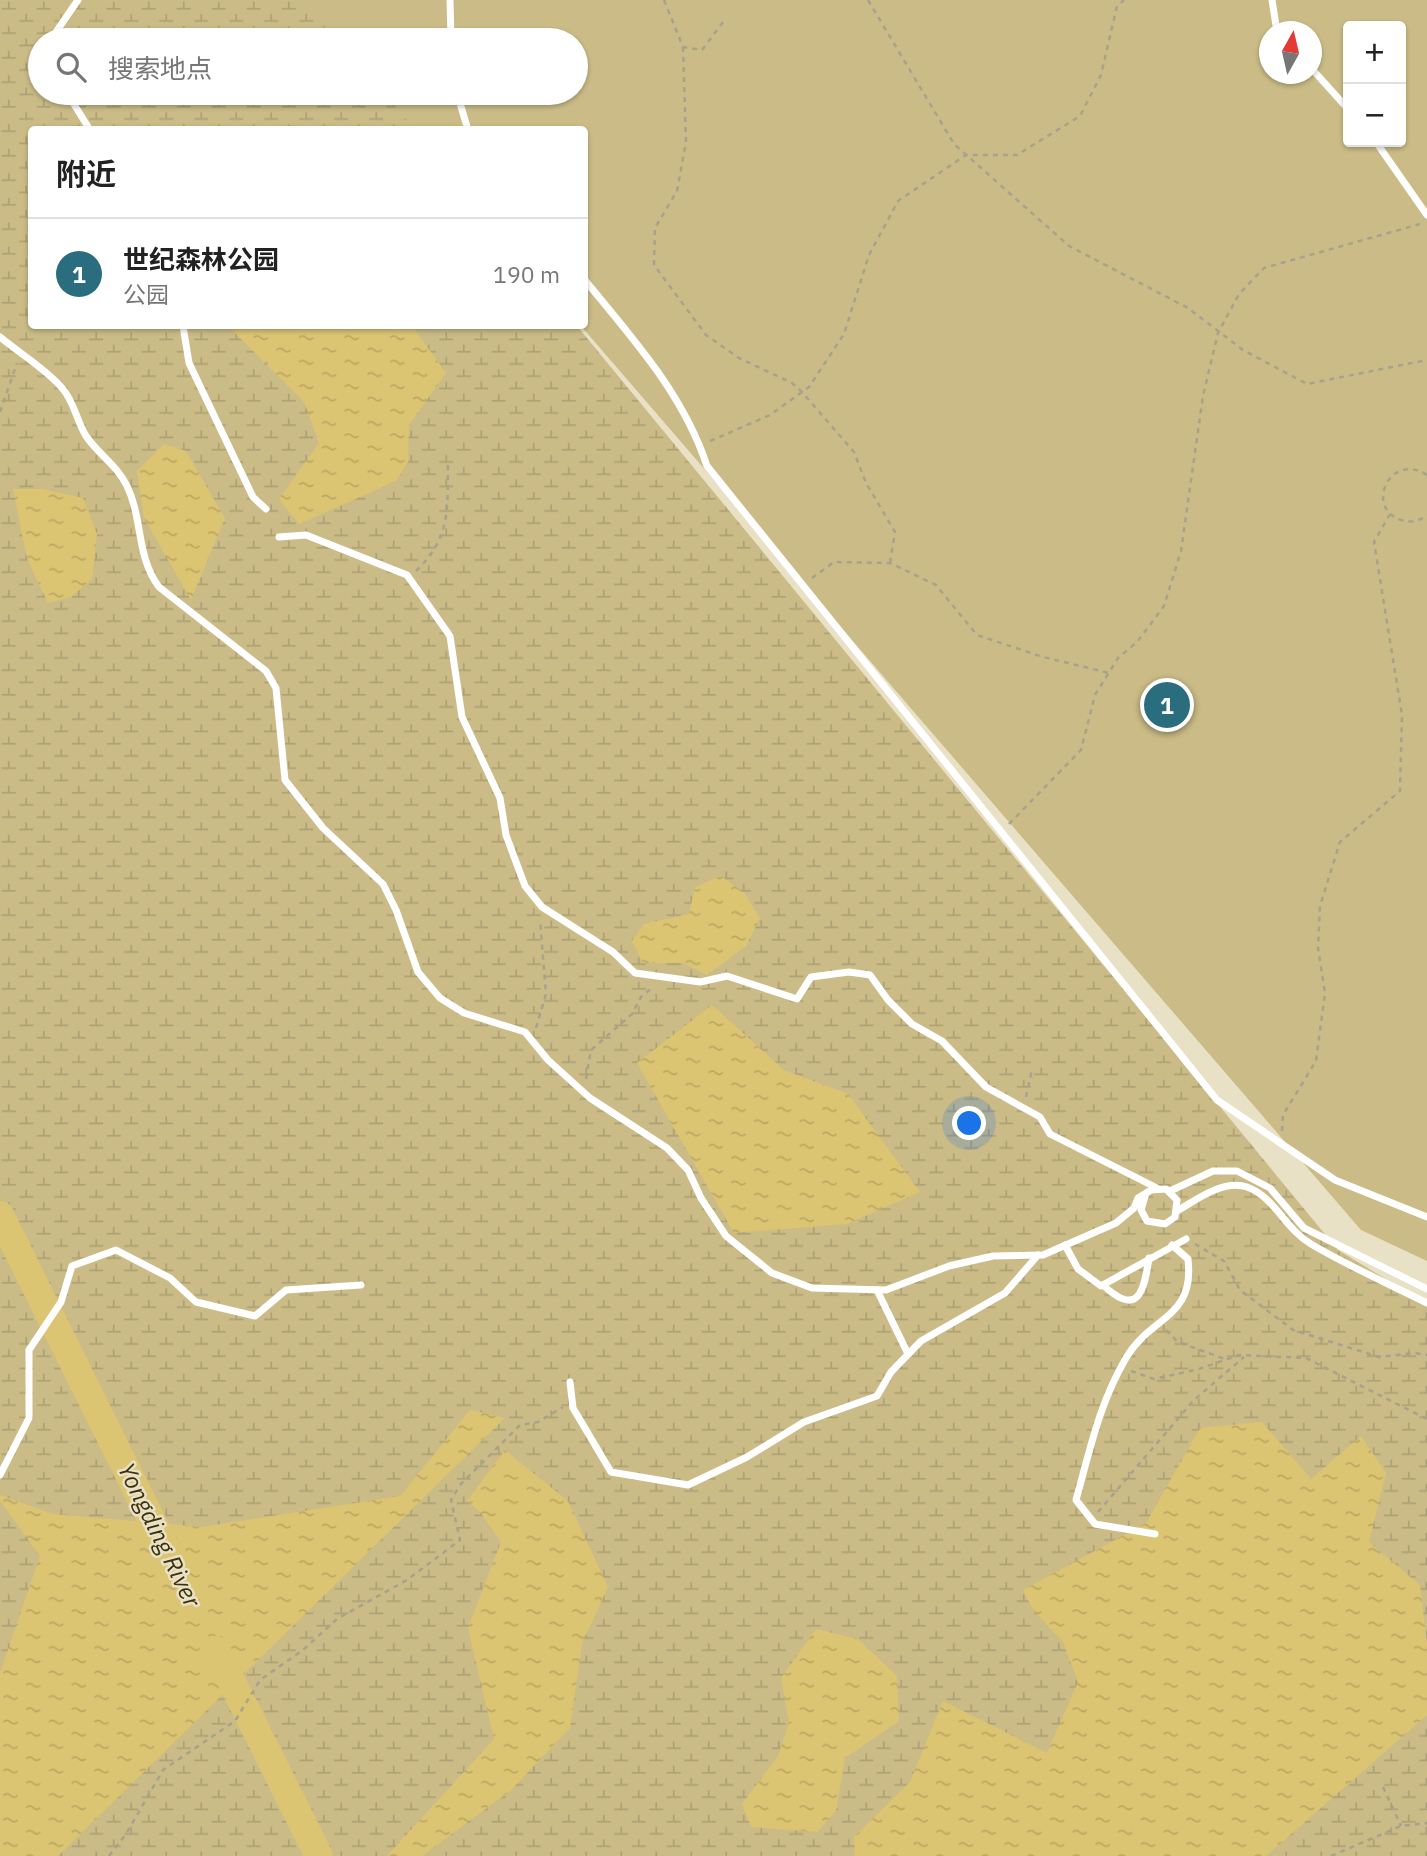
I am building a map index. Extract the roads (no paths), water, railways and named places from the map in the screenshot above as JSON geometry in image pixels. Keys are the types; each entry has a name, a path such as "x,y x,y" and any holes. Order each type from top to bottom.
{"lane":[{"path":"59,28 78,0"},
{"path":"450,0 451,28"},
{"path":"1272,0 1275,21"},
{"path":"1322,81 1343,103"},
{"path":"74,105 88,126"},
{"path":"461,105 467,126"},
{"path":"1379,147 1427,215"},
{"path":"588,284 664,377 695,430 707,466 1217,1100 1335,1180 1427,1217"},
{"path":"183,329 189,363 253,497 266,509"},
{"path":"0,337 63,389 87,438 112,462 127,486 138,520 141,550 148,573 159,587 266,671 276,688 285,780 323,828 383,884 396,910 418,972 440,998 464,1013 525,1032 584,1093 667,1148 688,1170 701,1198 726,1236 772,1273 812,1288 886,1290 949,1266 993,1256 1038,1255 1065,1245 1116,1223 1134,1208 1138,1198 1157,1188"},
{"path":"279,537 306,535 386,564 409,578 450,636 462,717 500,798 506,835 525,886 539,903 612,952 635,973 700,982 727,976 797,999 811,977 849,972 870,975 888,1000 912,1024 942,1041 986,1087 1040,1117 1050,1134 1157,1188 1170,1191 1213,1171 1237,1171 1270,1188 1304,1228 1427,1289"},
{"path":"1146,1194 1141,1210 1147,1221 1165,1224 1177,1212 1210,1192 1230,1186 1246,1187 1264,1197 1279,1212 1287,1227 1310,1244 1427,1303"},
{"path":"1170,1191 1177,1200 1177,1212"},
{"path":"1102,1285 1186,1239"},
{"path":"1065,1245 1078,1269 1125,1301 1134,1301 1143,1293 1149,1258"},
{"path":"1155,1534 1094,1524 1076,1500 1098,1415 1126,1358 1186,1298 1191,1281 1188,1259 1172,1245"},
{"path":"0,1475 29,1418 29,1350 61,1302 72,1266 116,1250 170,1278 196,1301 255,1316 286,1290 361,1284"},
{"path":"570,1382 572,1401 593,1445 611,1472 688,1485 747,1457 804,1422 877,1396 891,1372 921,1341 1005,1293 1038,1255"},
{"path":"877,1290 908,1354"}],"water":[{"path":"231,329 414,329 446,373 409,425 408,462 396,481 299,524 279,499 319,443 304,402"},
{"path":"164,444 186,451 225,518 191,600 144,518 137,471"},
{"path":"13,489 42,489 83,498 97,534 92,579 71,597 48,603 27,559"},
{"path":"721,876 745,894 760,918 746,946 707,975 683,963 643,963 632,941 644,924 689,914 695,887"},
{"path":"712,1005 784,1070 848,1094 920,1192 847,1224 734,1233 637,1063"},
{"path":"470,1410 505,1418 58,1856 0,1856 0,1673 40,1556 0,1501 0,1495 53,1514 202,1527 400,1496"},
{"path":"1262,1422 1311,1479 1361,1436 1386,1473 1369,1542 1420,1585 1427,1643 1427,1715 1266,1856 855,1856 854,1837 910,1782 943,1701 1047,1753 1078,1682 1063,1642 1033,1610 1023,1590 1146,1523 1200,1428"},
{"path":"505,1450 568,1501 608,1587 582,1644 570,1728 510,1791 422,1856 387,1856 494,1739 468,1628 501,1542 480,1512 467,1501"},
{"path":"816,1629 858,1639 897,1676 899,1721 845,1758 836,1811 817,1832 751,1827 742,1804 778,1756 789,1723 781,1678"}],"waterway":[{"name":"Yongding River","path":"0,1215 170,1557"},
{"name":"Yongding River","path":"216,1650 319,1856"}],"place":[{"name":"世纪森林公园","path":"1167,705"}]}
